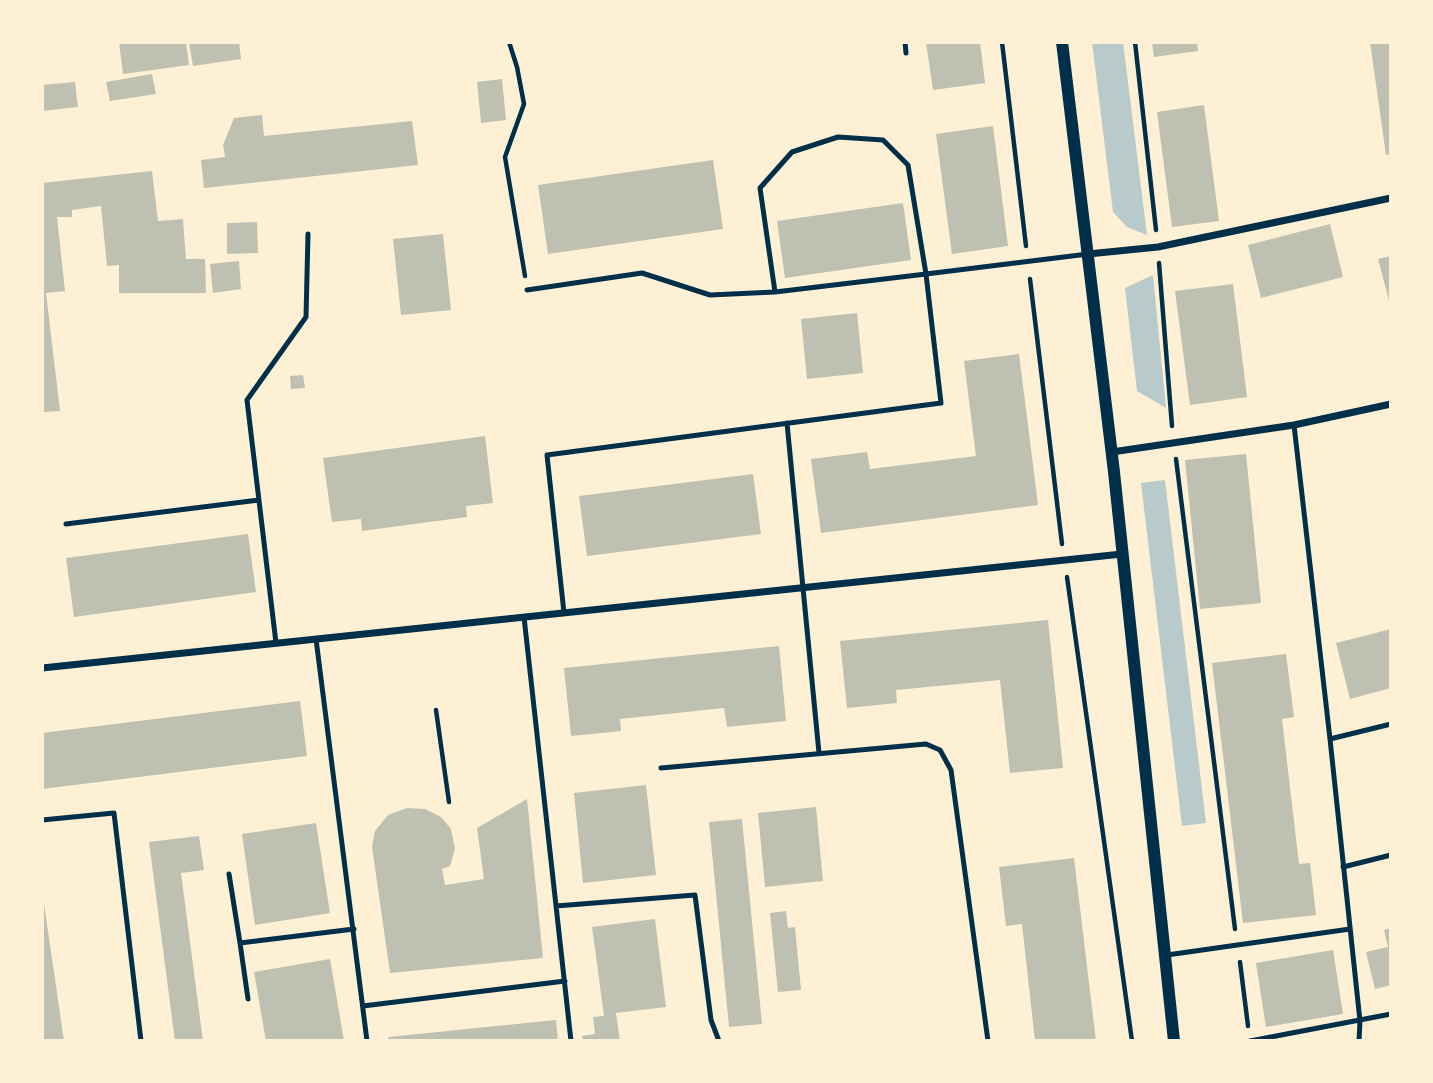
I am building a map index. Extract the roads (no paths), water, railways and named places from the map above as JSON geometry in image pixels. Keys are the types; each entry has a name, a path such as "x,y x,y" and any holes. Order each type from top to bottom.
{"street":[{"path":"1062,42 1112,452 1174,1041"},
{"path":"1088,254 1158,247 1391,198"},
{"path":"1112,452 1294,425 1391,404"},
{"path":"42,668 1122,554"}],"lane":[{"path":"905,42 906,53"},
{"path":"564,613 547,455 941,403 926,274 908,165 883,140 838,136 792,152 760,188 775,292"},
{"path":"276,643 247,400 306,317 308,234"},
{"path":"527,290 642,272 710,295 775,292 1088,254"},
{"path":"787,423 819,753"},
{"path":"1294,425 1360,1021 1359,1041"},
{"path":"66,524 259,500"},
{"path":"524,617 571,1041"},
{"path":"316,639 367,1041"},
{"path":"1330,738 1391,724"},
{"path":"661,768 926,744 940,750 951,770 988,1041"},
{"path":"42,820 114,813 141,1041"},
{"path":"1343,867 1391,855"},
{"path":"229,874 248,999"},
{"path":"556,906 695,895 711,1020 719,1041"},
{"path":"240,943 354,929"},
{"path":"1164,956 1350,929"},
{"path":"363,1006 565,981"},
{"path":"1250,1041 1391,1014"}]}
